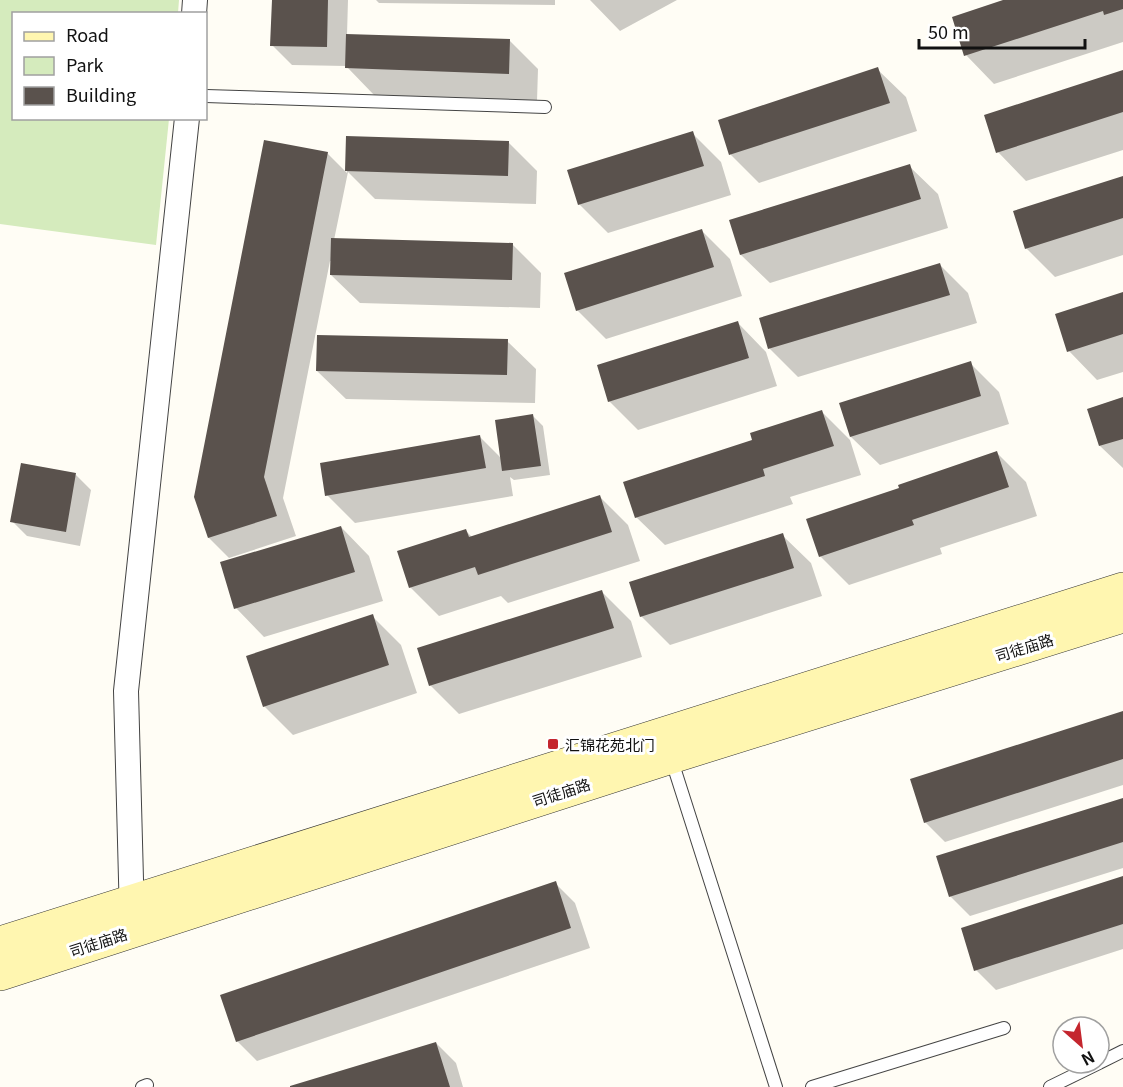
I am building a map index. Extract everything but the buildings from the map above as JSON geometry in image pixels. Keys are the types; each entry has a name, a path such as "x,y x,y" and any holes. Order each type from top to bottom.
{"main road":[{"name":"司徒庙路","path":"0,974 132,917 1123,589"},
{"name":"司徒庙路","path":"0,943 132,917 671,757 1123,616"}],"street":[{"path":"132,917 126,691 188,120"}],"lane":[{"path":"207,96 545,107"},
{"path":"671,757 776,1087"},
{"path":"812,1087 1004,1028"},
{"path":"1050,1087 1074,1075"}],"green space":[{"path":"0,0 179,0 178,12 12,12 12,120 169,120 156,245 0,224"}],"place":[{"name":"汇锦花苑北门","path":"553,744"}]}
